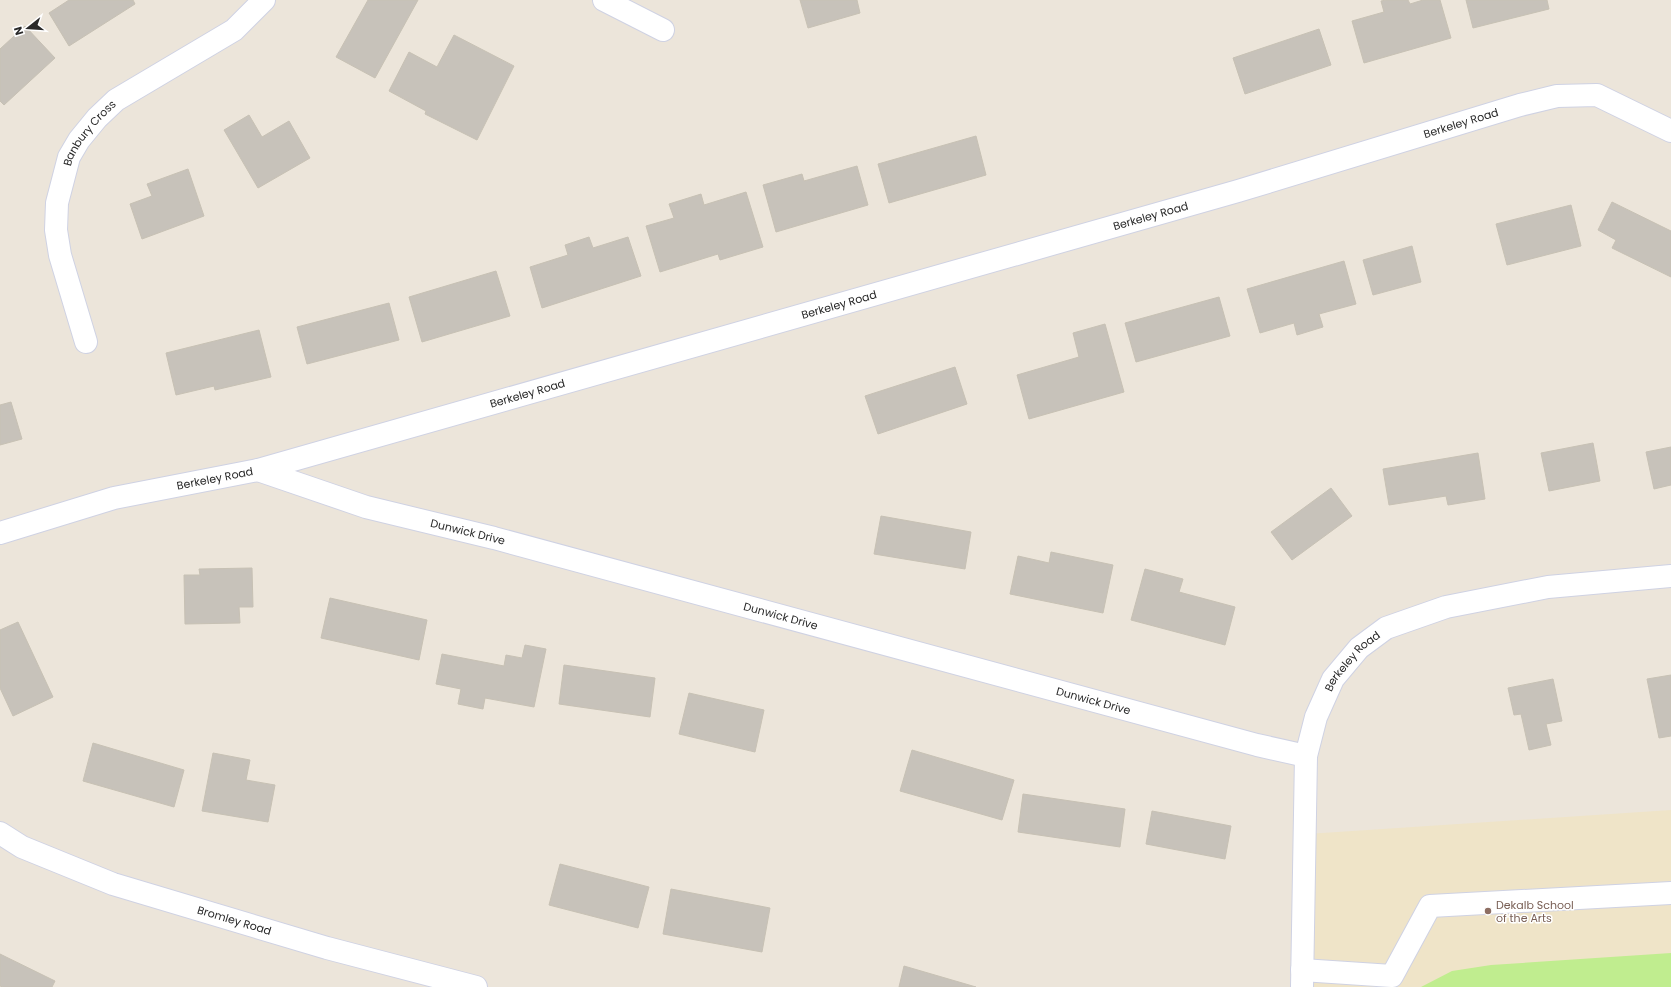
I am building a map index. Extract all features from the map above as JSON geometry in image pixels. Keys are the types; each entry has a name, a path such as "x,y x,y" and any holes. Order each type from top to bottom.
{"street":[{"name":"Banbury Cross","path":"86,342 60,255 56,230 57,203 69,157 79,140 97,118 116,100 234,30 264,0"},
{"path":"604,0 663,30"},
{"name":"Berkeley Road","path":"0,533 114,498 258,470 1230,193 1520,105 1557,96 1597,95 1671,131"},
{"name":"Dunwick Drive","path":"258,470 366,507 494,538 1234,739 1306,756"},
{"name":"Berkeley Road","path":"1302,978 1306,756 1316,717 1333,679 1359,648 1386,628 1446,607 1548,586 1671,576"},
{"name":"Bromley Road","path":"0,833 22,848 113,884 327,948 476,987"},
{"path":"1302,978 1392,976 1430,906 1671,893"}],"shaded area":[{"name":"Dekalb School of the Arts","path":"1671,810 1671,987 1303,987 1307,834"}],"green space":[{"path":"1671,953 1671,987 1421,987 1452,971 1491,965"}],"building":[{"path":"69,0 133,0 135,4 69,46 49,13"},
{"path":"368,0 418,0 375,78 336,57"},
{"path":"800,0 857,0 860,13 808,28"},
{"path":"1408,0 1410,4 1423,0 1440,0 1451,38 1364,63 1352,21 1384,12 1381,1"},
{"path":"1466,0 1547,0 1549,9 1473,28"},
{"path":"25,26 55,58 4,105 0,101 0,49"},
{"path":"1319,29 1331,65 1245,94 1233,58"},
{"path":"454,35 514,66 477,140 425,114 426,111 389,91 409,52 437,67"},
{"path":"249,115 262,137 289,121 310,158 258,188 224,130"},
{"path":"976,136 986,175 889,203 878,164"},
{"path":"857,166 868,205 776,232 763,185 802,174 804,181"},
{"path":"188,169 204,216 142,239 130,204 152,196 147,184"},
{"path":"746,192 763,247 720,260 718,254 660,272 646,226 674,218 669,204 701,194 704,205"},
{"path":"1612,202 1671,231 1671,277 1612,248 1616,240 1598,230"},
{"path":"1571,205 1581,246 1507,265 1496,224"},
{"path":"589,237 593,248 628,237 641,276 542,308 530,267 568,255 565,245"},
{"path":"1412,246 1421,282 1373,295 1363,260"},
{"path":"1344,261 1356,304 1319,314 1323,327 1297,335 1294,323 1260,333 1247,289"},
{"path":"496,271 510,316 422,342 409,297"},
{"path":"1219,297 1230,336 1136,362 1125,323"},
{"path":"389,303 399,340 307,364 297,327"},
{"path":"1105,324 1124,392 1029,419 1017,375 1079,357 1073,333"},
{"path":"259,330 271,377 215,390 214,386 176,395 166,353"},
{"path":"955,367 967,404 878,434 865,396"},
{"path":"11,402 22,439 0,445 0,405"},
{"path":"1593,443 1600,481 1549,491 1541,453"},
{"path":"1671,447 1671,485 1654,489 1646,452"},
{"path":"1478,453 1485,499 1448,505 1446,496 1389,505 1383,469"},
{"path":"1331,488 1352,516 1292,560 1271,532"},
{"path":"881,516 971,532 965,569 874,554"},
{"path":"1051,552 1113,565 1103,613 1010,594 1018,556 1049,563"},
{"path":"252,568 253,607 239,607 240,623 185,624 184,575 200,575 199,569"},
{"path":"1145,569 1183,579 1179,592 1235,607 1225,645 1131,620"},
{"path":"330,598 427,620 419,660 321,638"},
{"path":"18,622 53,697 13,716 0,688 0,630"},
{"path":"525,645 546,649 534,707 485,698 483,709 458,704 461,689 436,684 442,654 504,666 506,655 522,658"},
{"path":"564,665 655,678 650,717 559,704"},
{"path":"1671,675 1671,736 1659,738 1647,679"},
{"path":"1553,679 1562,721 1546,724 1551,745 1529,750 1521,714 1514,715 1508,688"},
{"path":"689,693 764,710 755,752 679,734"},
{"path":"93,743 184,770 174,807 83,781"},
{"path":"912,750 1014,780 1002,820 900,791"},
{"path":"213,753 250,760 246,780 275,785 268,822 202,811"},
{"path":"1023,794 1125,809 1120,847 1018,832"},
{"path":"1152,811 1231,826 1225,859 1146,844"},
{"path":"560,864 649,887 638,928 549,905"},
{"path":"671,889 770,908 762,952 663,934"},
{"path":"0,954 55,981 52,987 0,986"},
{"path":"904,966 976,987 899,987"}],"place":[{"name":"Dekalb School of the Arts","path":"1488,911"}]}
